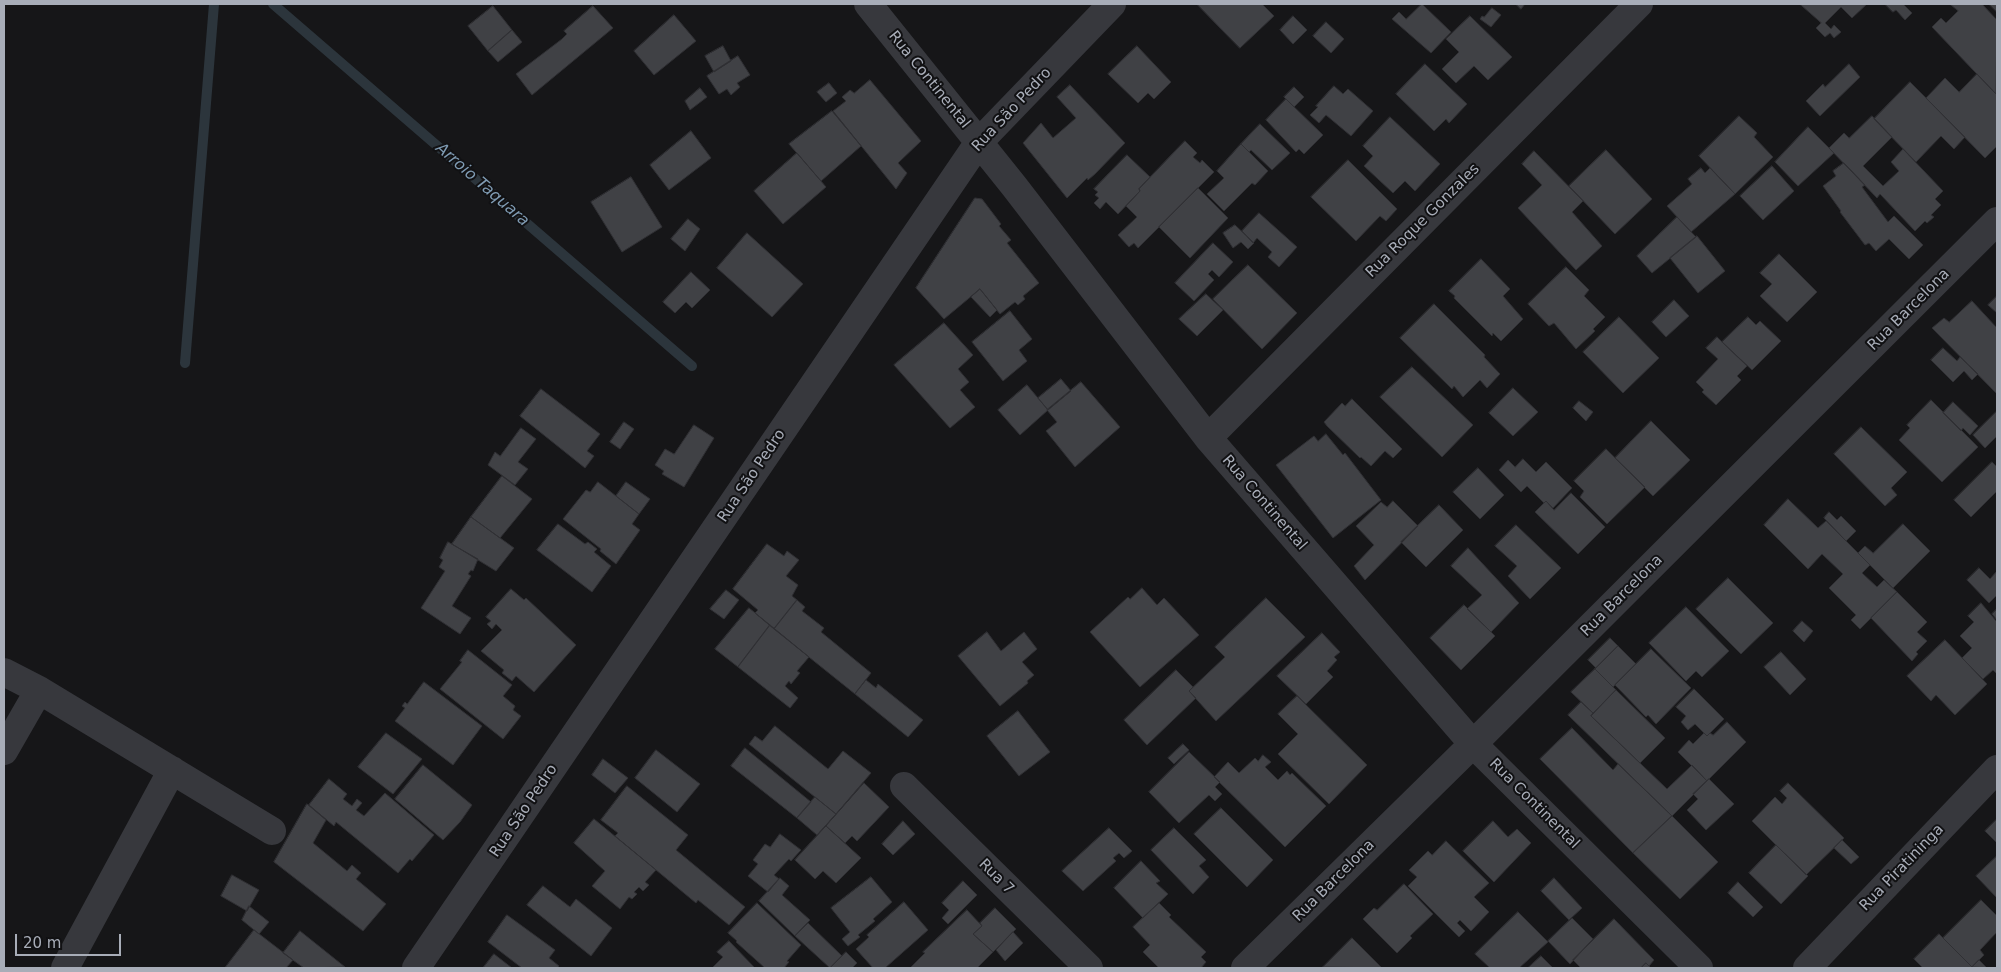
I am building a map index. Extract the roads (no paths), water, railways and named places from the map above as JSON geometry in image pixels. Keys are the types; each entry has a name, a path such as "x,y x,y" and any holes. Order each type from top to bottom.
{"street":[{"name":"Rua Continental","path":"868,4 979,142 1208,438 1473,744 1699,968"},
{"name":"Rua São Pedro","path":"416,968 979,142 1112,4"},
{"name":"Rua Roque Gonzales","path":"1208,438 1638,4"},
{"name":"Rua Barcelona","path":"1245,968 1473,744 1997,221"},
{"path":"4,672 39,690 272,831"},
{"path":"4,751 39,690"},
{"name":"Rua Piratininga","path":"1807,968 1997,768"},
{"path":"65,968 172,770"},
{"name":"Rua 7","path":"904,786 1089,968"}],"waterway":[{"path":"185,363 214,4"},
{"name":"Arroio Taquara","path":"273,4 692,366"}]}
